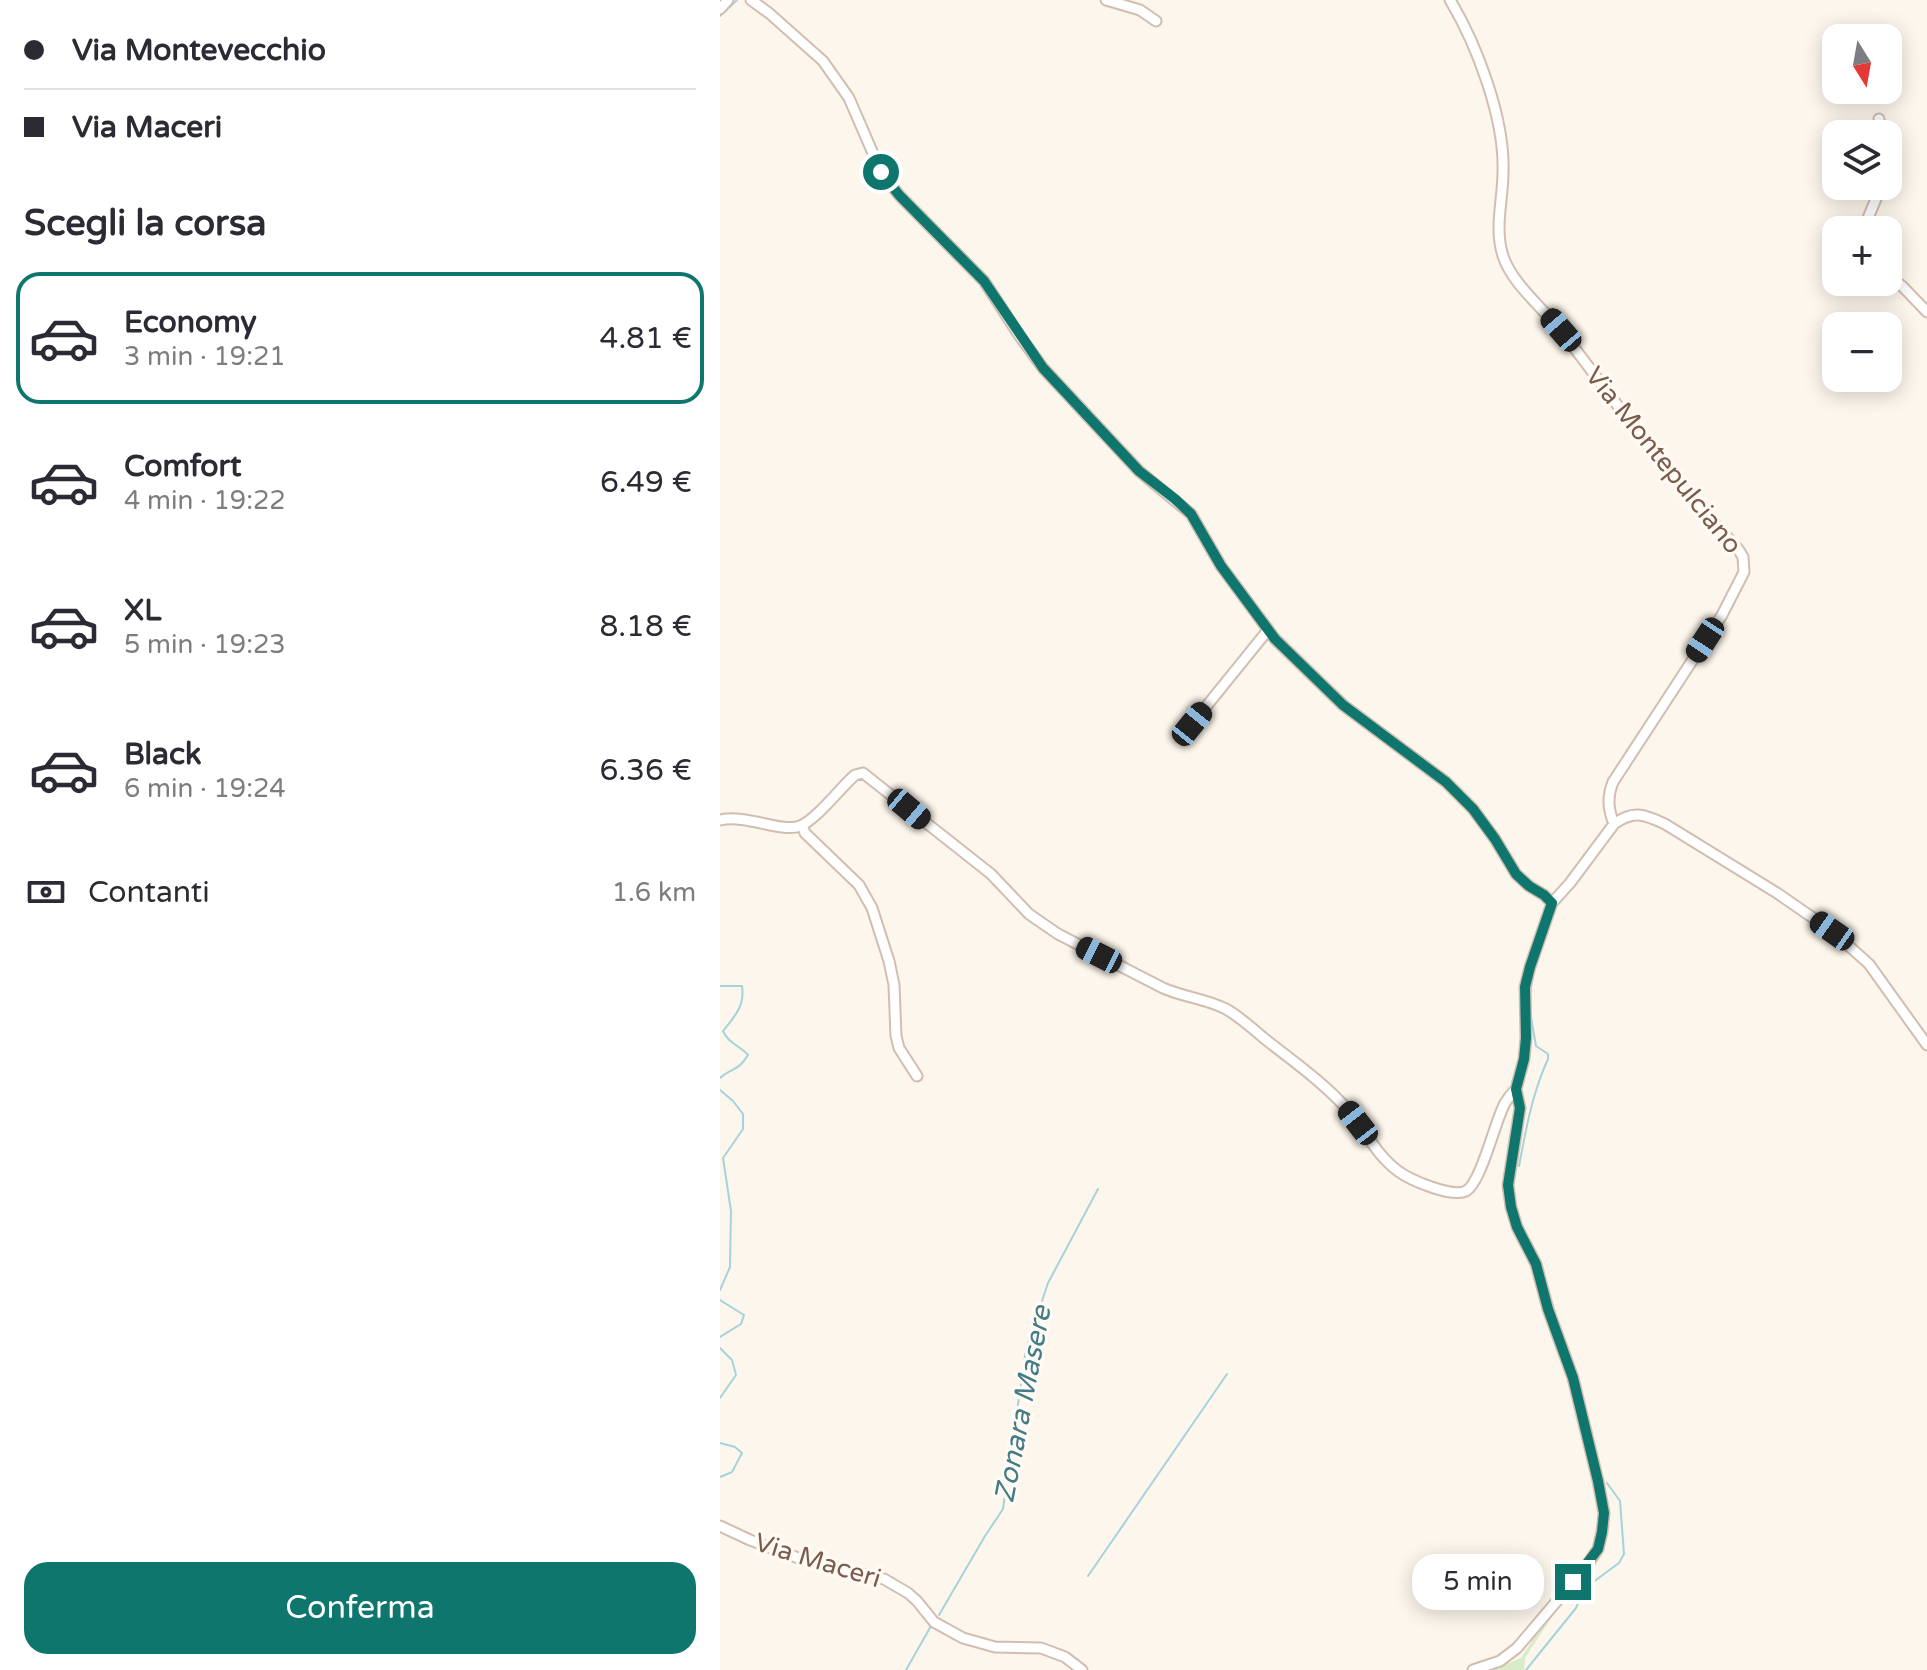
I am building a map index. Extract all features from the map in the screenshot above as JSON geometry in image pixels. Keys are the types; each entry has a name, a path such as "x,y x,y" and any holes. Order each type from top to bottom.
{"street":[{"path":"720,9 728,0"},
{"path":"751,0 823,61 849,98 881,172 899,195 984,281 1043,368 1139,471 1191,514 1221,566 1268,630 1343,705 1446,782 1473,809 1516,874 1552,903"},
{"path":"1106,0 1140,10 1156,21"},
{"name":"Via Montepulciano","path":"1450,0 1462,21 1488,89 1502,138 1499,235 1503,257 1511,273 1561,330 1659,460 1738,549 1745,565 1722,615 1613,782 1609,804 1614,824"},
{"path":"1902,286 1927,312"},
{"path":"1192,724 1268,630"},
{"path":"720,820 744,818 791,828 802,825 855,775 863,773 871,777 991,874 1029,914 1058,934 1163,988 1226,1009 1296,1064 1346,1109 1376,1149 1398,1171 1420,1183 1450,1192 1462,1193 1470,1189 1505,1102 1516,1089 1526,1038 1525,987 1552,903 1614,824 1623,817 1635,814 1665,824 1832,931 1869,964 1927,1045"},
{"path":"802,825 805,833 859,885 872,908 894,985 899,1048 917,1076"},
{"path":"1473,1670 1500,1661 1517,1648 1585,1568 1598,1549 1604,1513 1573,1378 1548,1309 1536,1264 1517,1227 1511,1207 1508,1185 1520,1108 1516,1089"},
{"name":"Via Maceri","path":"720,1526 801,1559 884,1579 908,1593 934,1622 963,1638 995,1647 1041,1648 1065,1657 1082,1670"}],"green space":[{"path":"1568,1592 1525,1658 1524,1670 1491,1670 1521,1658"}],"waterway":[{"name":"Zonara Masere","path":"720,16 737,0"},
{"path":"1530,993 1533,975"},
{"name":"Zonara Masere","path":"720,986 742,986 740,1005 723,1031 748,1055 741,1064 720,1078"},
{"path":"1519,1166 1534,1098 1548,1059 1548,1054 1536,1046 1530,1011"},
{"name":"Zonara Masere","path":"720,1090 743,1114 743,1129 723,1158 731,1211 730,1267 720,1290"},
{"name":"Zonara Masere","path":"939,1615 1003,1509 1026,1349 1048,1283 1098,1189"},
{"name":"Zonara Masere","path":"720,1300 744,1315 741,1324 720,1337"},
{"name":"Zonara Masere","path":"720,1348 732,1360 736,1375 720,1398"},
{"name":"Zonara Masere","path":"1088,1576 1227,1374"},
{"name":"Zonara Masere","path":"720,1443 735,1447 742,1453 732,1472 720,1477"},
{"path":"1526,1670 1576,1608 1585,1588 1619,1563 1624,1554 1620,1501 1607,1483"},
{"name":"Zonara Masere","path":"906,1670 931,1626"}],"route":[{"path":"881,172 899,195 984,281 1043,368 1139,471 1191,514 1221,566 1275,639 1343,705 1446,782 1473,809 1516,874 1552,903 1525,987 1526,1038 1516,1089 1520,1108 1508,1185 1517,1227 1536,1264 1548,1309 1573,1378 1604,1513 1598,1549 1573,1582"}]}
